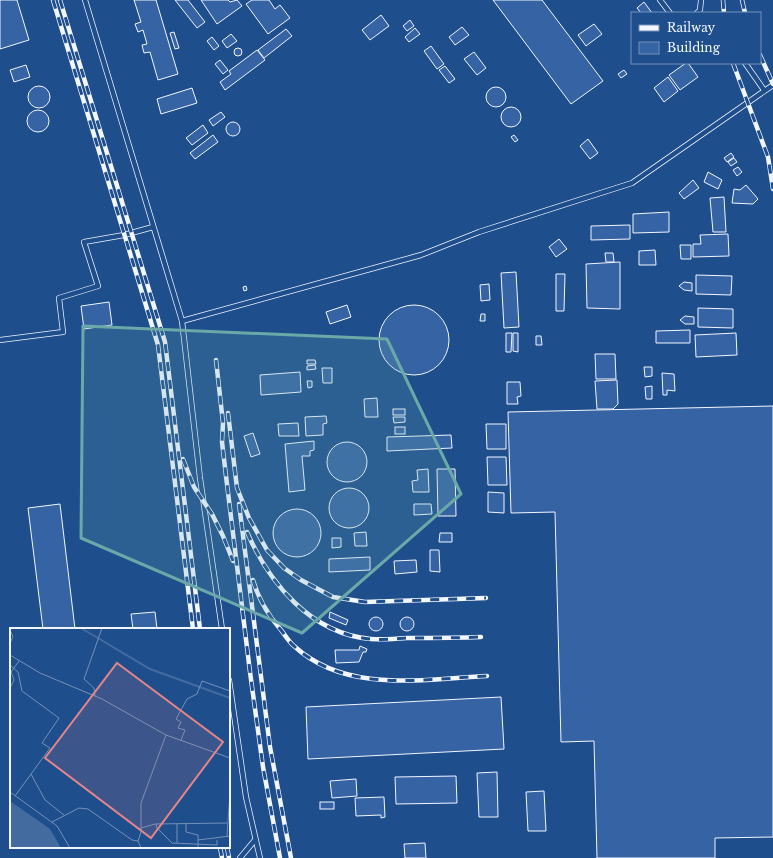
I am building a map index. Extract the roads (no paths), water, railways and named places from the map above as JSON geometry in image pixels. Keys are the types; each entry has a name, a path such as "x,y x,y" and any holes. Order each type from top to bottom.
{"lane":[{"path":"85,0 182,321 200,478 222,628"},
{"path":"660,0 669,12"},
{"path":"698,12 700,10 701,0"},
{"path":"746,64 764,90"},
{"path":"182,321 422,255 479,232 632,183 773,85"},
{"path":"0,340 63,332 59,298 98,286 84,242 124,236 153,227"},
{"path":"230,687 246,797 260,858"},
{"path":"240,858 255,840"}],"railway":[{"path":"53,0 158,345 193,628"},
{"path":"60,0 165,342 200,628"},
{"path":"723,0 724,12"},
{"path":"742,0 745,12"},
{"path":"761,57 773,84"},
{"path":"733,64 768,157 773,189"},
{"path":"216,360 223,423 222,442 250,672 263,767 280,858"},
{"path":"228,413 237,488 249,518 267,550 284,568 301,580 333,597 365,602 486,598"},
{"path":"183,459 194,487 212,514 233,561"},
{"path":"239,504 270,747 291,858"},
{"path":"247,532 267,570 280,587 295,603 311,616 329,627 349,635 371,639 481,637"},
{"path":"253,580 264,606 290,643 315,661 337,671 361,677 386,680 487,676"},
{"path":"220,848 222,858"},
{"path":"227,848 229,858"}]}
